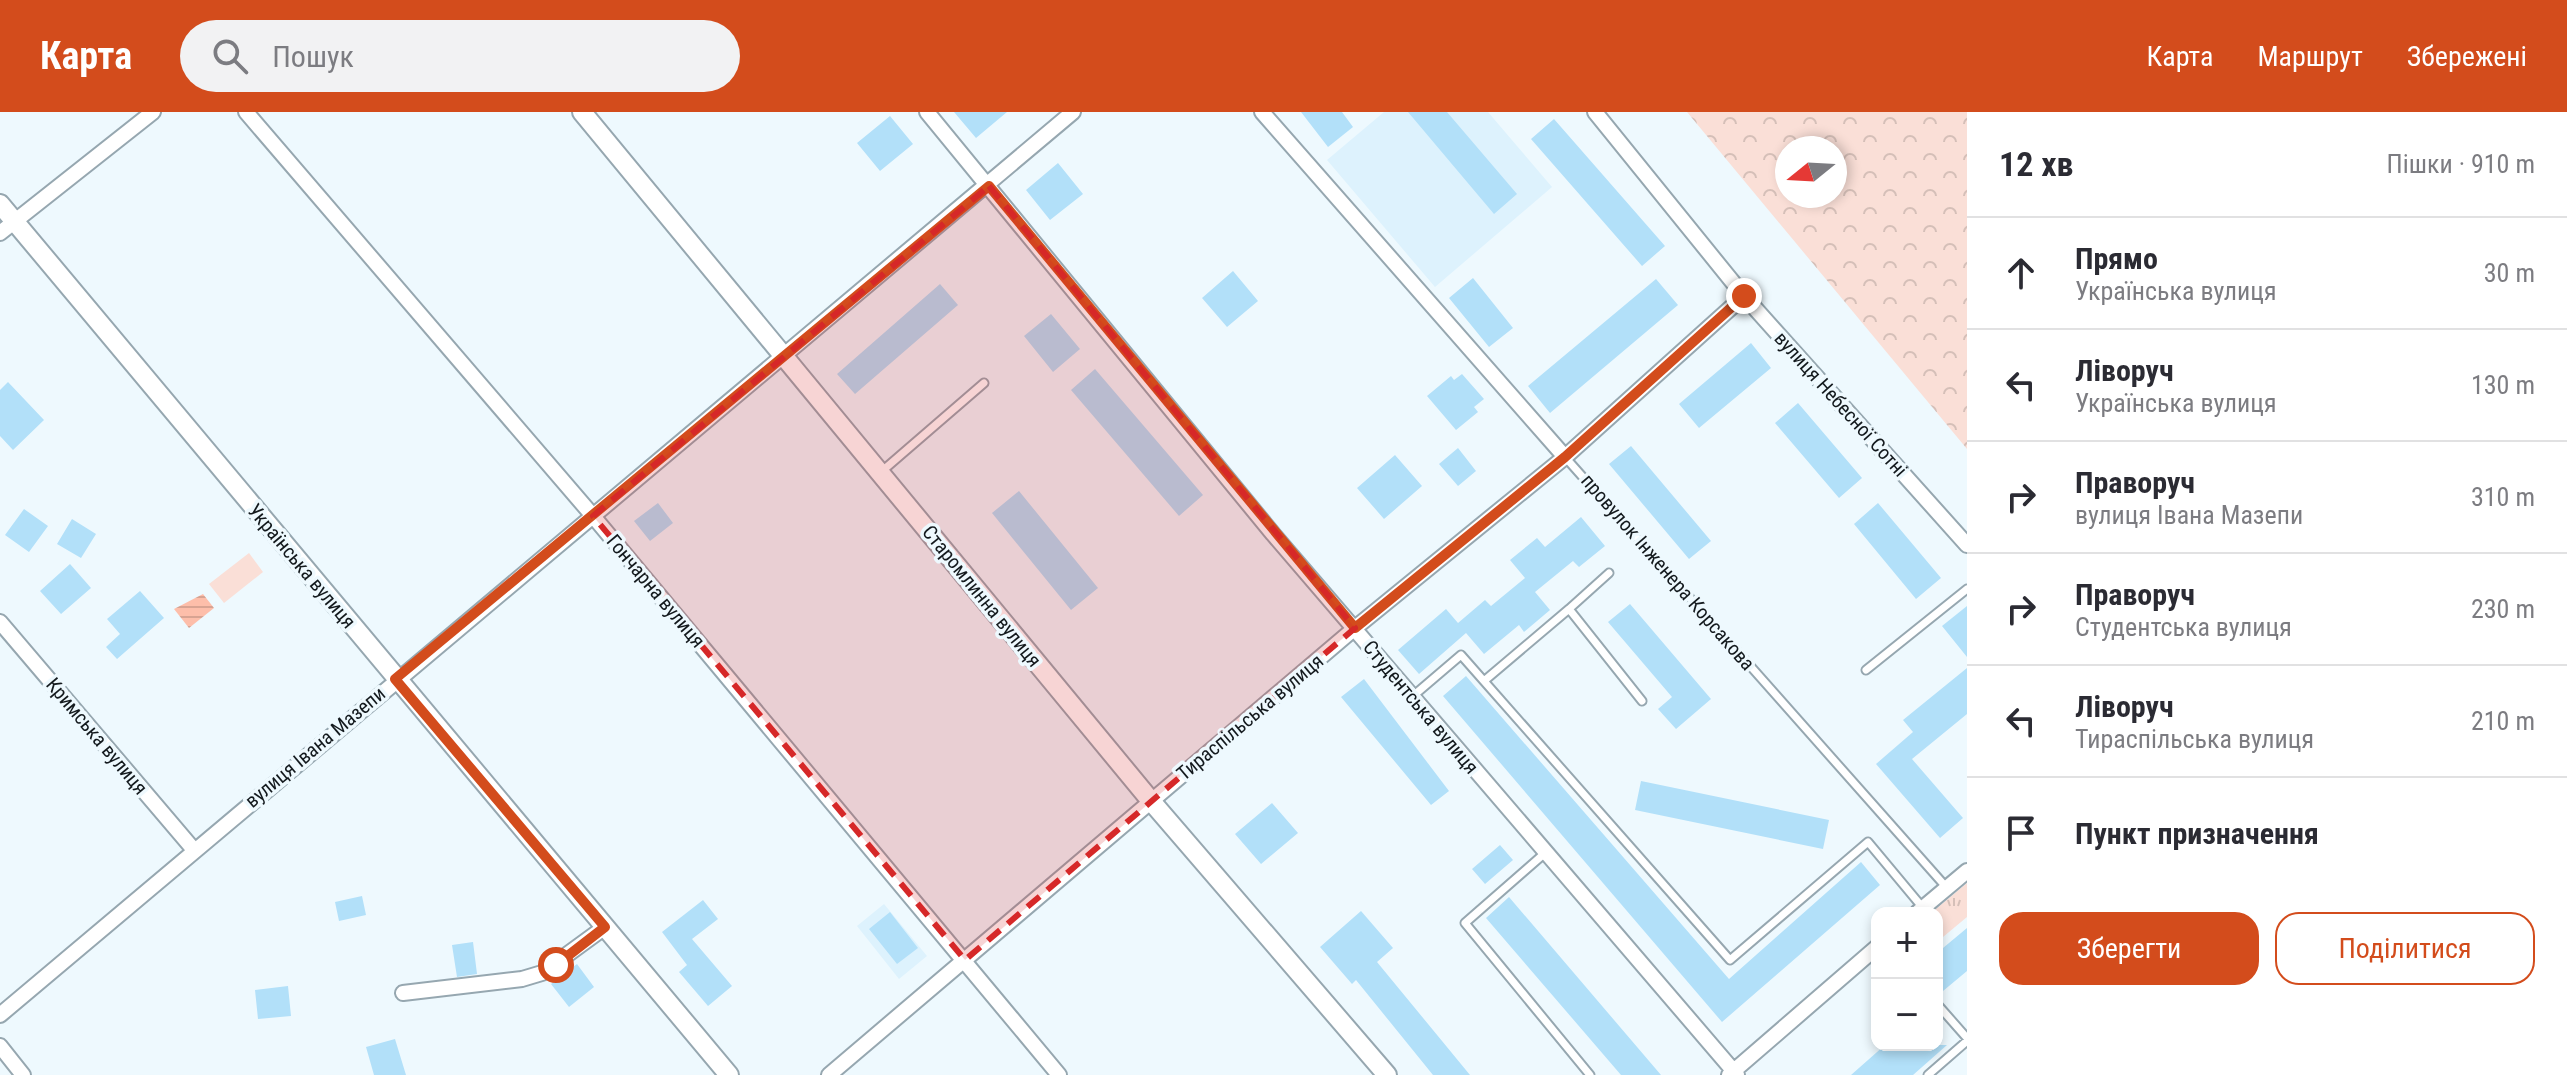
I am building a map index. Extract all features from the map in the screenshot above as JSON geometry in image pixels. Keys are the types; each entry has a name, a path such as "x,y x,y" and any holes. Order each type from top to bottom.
{"street":[{"path":"7,227 153,112"},
{"name":"Гончарна вулиця","path":"246,112 593,516 1059,1075"},
{"name":"Старомлинна вулиця","path":"582,112 1151,801 1387,1075"},
{"name":"Студентська вулиця","path":"927,112 1355,628 1733,1074"},
{"name":"вулиця Івана Мазепи","path":"0,1015 395,679 989,186 1073,112"},
{"name":"провулок Інженера Корсакова","path":"1262,112 1565,457"},
{"name":"вулиця Небесної Сотні","path":"1595,112 1744,296 1967,545"},
{"name":"Українська вулиця","path":"0,204 7,227 395,679 729,1075"},
{"name":"Тираспільська вулиця","path":"829,1075 1355,628 1565,457 1744,296"},
{"name":"Кримська вулиця","path":"0,622 194,850"},
{"path":"1924,907 1967,871"},
{"path":"403,993 522,979 542,973 605,927"},
{"path":"1733,1074 1871,952"},
{"path":"0,1046 23,1075"}],"lane":[{"path":"881,472 984,383"},
{"name":"провулок Інженера Корсакова","path":"1565,457 1947,888"},
{"path":"1484,681 1609,573"},
{"path":"1866,670 1967,589"},
{"path":"1569,609 1642,701"},
{"path":"1413,696 1461,655 1730,960 1868,842 1918,907"},
{"path":"1545,853 1465,923 1590,1075"},
{"path":"1928,1075 1967,1040 1943,1011"}],"highlighted area":[{"path":"989,186 1355,628 965,960 593,516"}],"shaded area":[{"path":"1384,112 1488,112 1552,187 1435,287 1327,160"},
{"path":"203,594 214,608 189,628 174,609"},
{"path":"884,904 927,956 899,979 857,926"}],"green space":[{"path":"1687,112 1967,112 1967,449"},
{"path":"249,553 263,572 224,603 209,584"},
{"path":"1967,883 1967,917 1943,937 1943,907 1938,907"}],"building":[{"path":"954,112 1007,112 976,138"},
{"path":"1301,112 1342,112 1353,127 1328,147"},
{"path":"1408,112 1447,112 1517,194 1494,214"},
{"path":"890,116 913,144 880,171 857,143"},
{"path":"1554,119 1665,246 1642,266 1531,139"},
{"path":"1058,163 1083,194 1050,220 1026,190"},
{"path":"1233,271 1258,301 1227,327 1202,298"},
{"path":"1473,278 1513,328 1489,347 1449,298"},
{"path":"1656,279 1678,305 1550,413 1528,386"},
{"path":"940,284 958,305 855,394 837,374"},
{"path":"1051,314 1080,349 1053,372 1024,336"},
{"path":"1751,343 1771,368 1699,428 1679,404"},
{"path":"1095,369 1203,495 1179,516 1071,390"},
{"path":"1462,374 1484,399 1474,407 1478,412 1456,430 1427,396 1451,376 1454,380"},
{"path":"8,382 44,420 13,450 0,436 0,390"},
{"path":"1798,403 1862,478 1839,498 1775,423"},
{"path":"1631,446 1711,541 1689,559 1609,464"},
{"path":"1458,448 1476,471 1458,486 1439,464"},
{"path":"1395,455 1422,486 1384,519 1357,488"},
{"path":"1019,491 1098,588 1071,610 992,513"},
{"path":"658,503 673,523 650,541 634,521"},
{"path":"1878,503 1941,578 1916,599 1854,524"},
{"path":"24,509 48,526 29,552 5,535"},
{"path":"1581,517 1605,546 1579,567 1573,561 1535,592 1550,610 1524,632 1519,625 1484,654 1466,633 1419,674 1398,650 1446,609 1458,623 1485,600 1491,606 1525,578 1510,560 1537,538 1545,547"},
{"path":"72,519 96,534 81,558 57,544"},
{"path":"70,564 91,588 61,614 40,591"},
{"path":"140,591 164,618 117,659 106,647 120,634 107,619"},
{"path":"1630,604 1711,699 1676,729 1658,709 1672,697 1608,622"},
{"path":"1967,606 1967,657 1942,626"},
{"path":"1967,668 1967,714 1912,759 1963,818 1940,838 1876,764 1913,732 1903,720"},
{"path":"1466,676 1729,979 1861,862 1880,885 1722,1022 1443,696"},
{"path":"1364,679 1449,791 1431,805 1341,697"},
{"path":"1641,781 1829,820 1823,849 1635,810"},
{"path":"1272,803 1298,833 1261,864 1235,834"},
{"path":"1500,845 1513,860 1485,884 1472,869"},
{"path":"362,896 366,915 339,921 335,902"},
{"path":"1509,897 1661,1075 1621,1075 1486,918"},
{"path":"703,900 718,919 692,939 732,986 708,1006 679,972 687,965 662,932"},
{"path":"1361,911 1393,948 1377,962 1470,1075 1433,1075 1356,980 1352,984 1320,947"},
{"path":"890,912 918,948 897,964 869,929"},
{"path":"1967,928 1967,971 1943,991 1943,979 1943,948"},
{"path":"473,942 477,974 457,977 452,945"},
{"path":"577,964 594,987 569,1007 551,984"},
{"path":"288,986 291,1016 258,1019 255,990"},
{"path":"395,1039 406,1075 374,1075 366,1047"},
{"path":"1878,1051 1940,1051 1913,1075 1851,1075"}],"route":[{"path":"556,965 605,927 395,679 989,186 1273,534 1355,628 1565,457 1744,296"}]}
